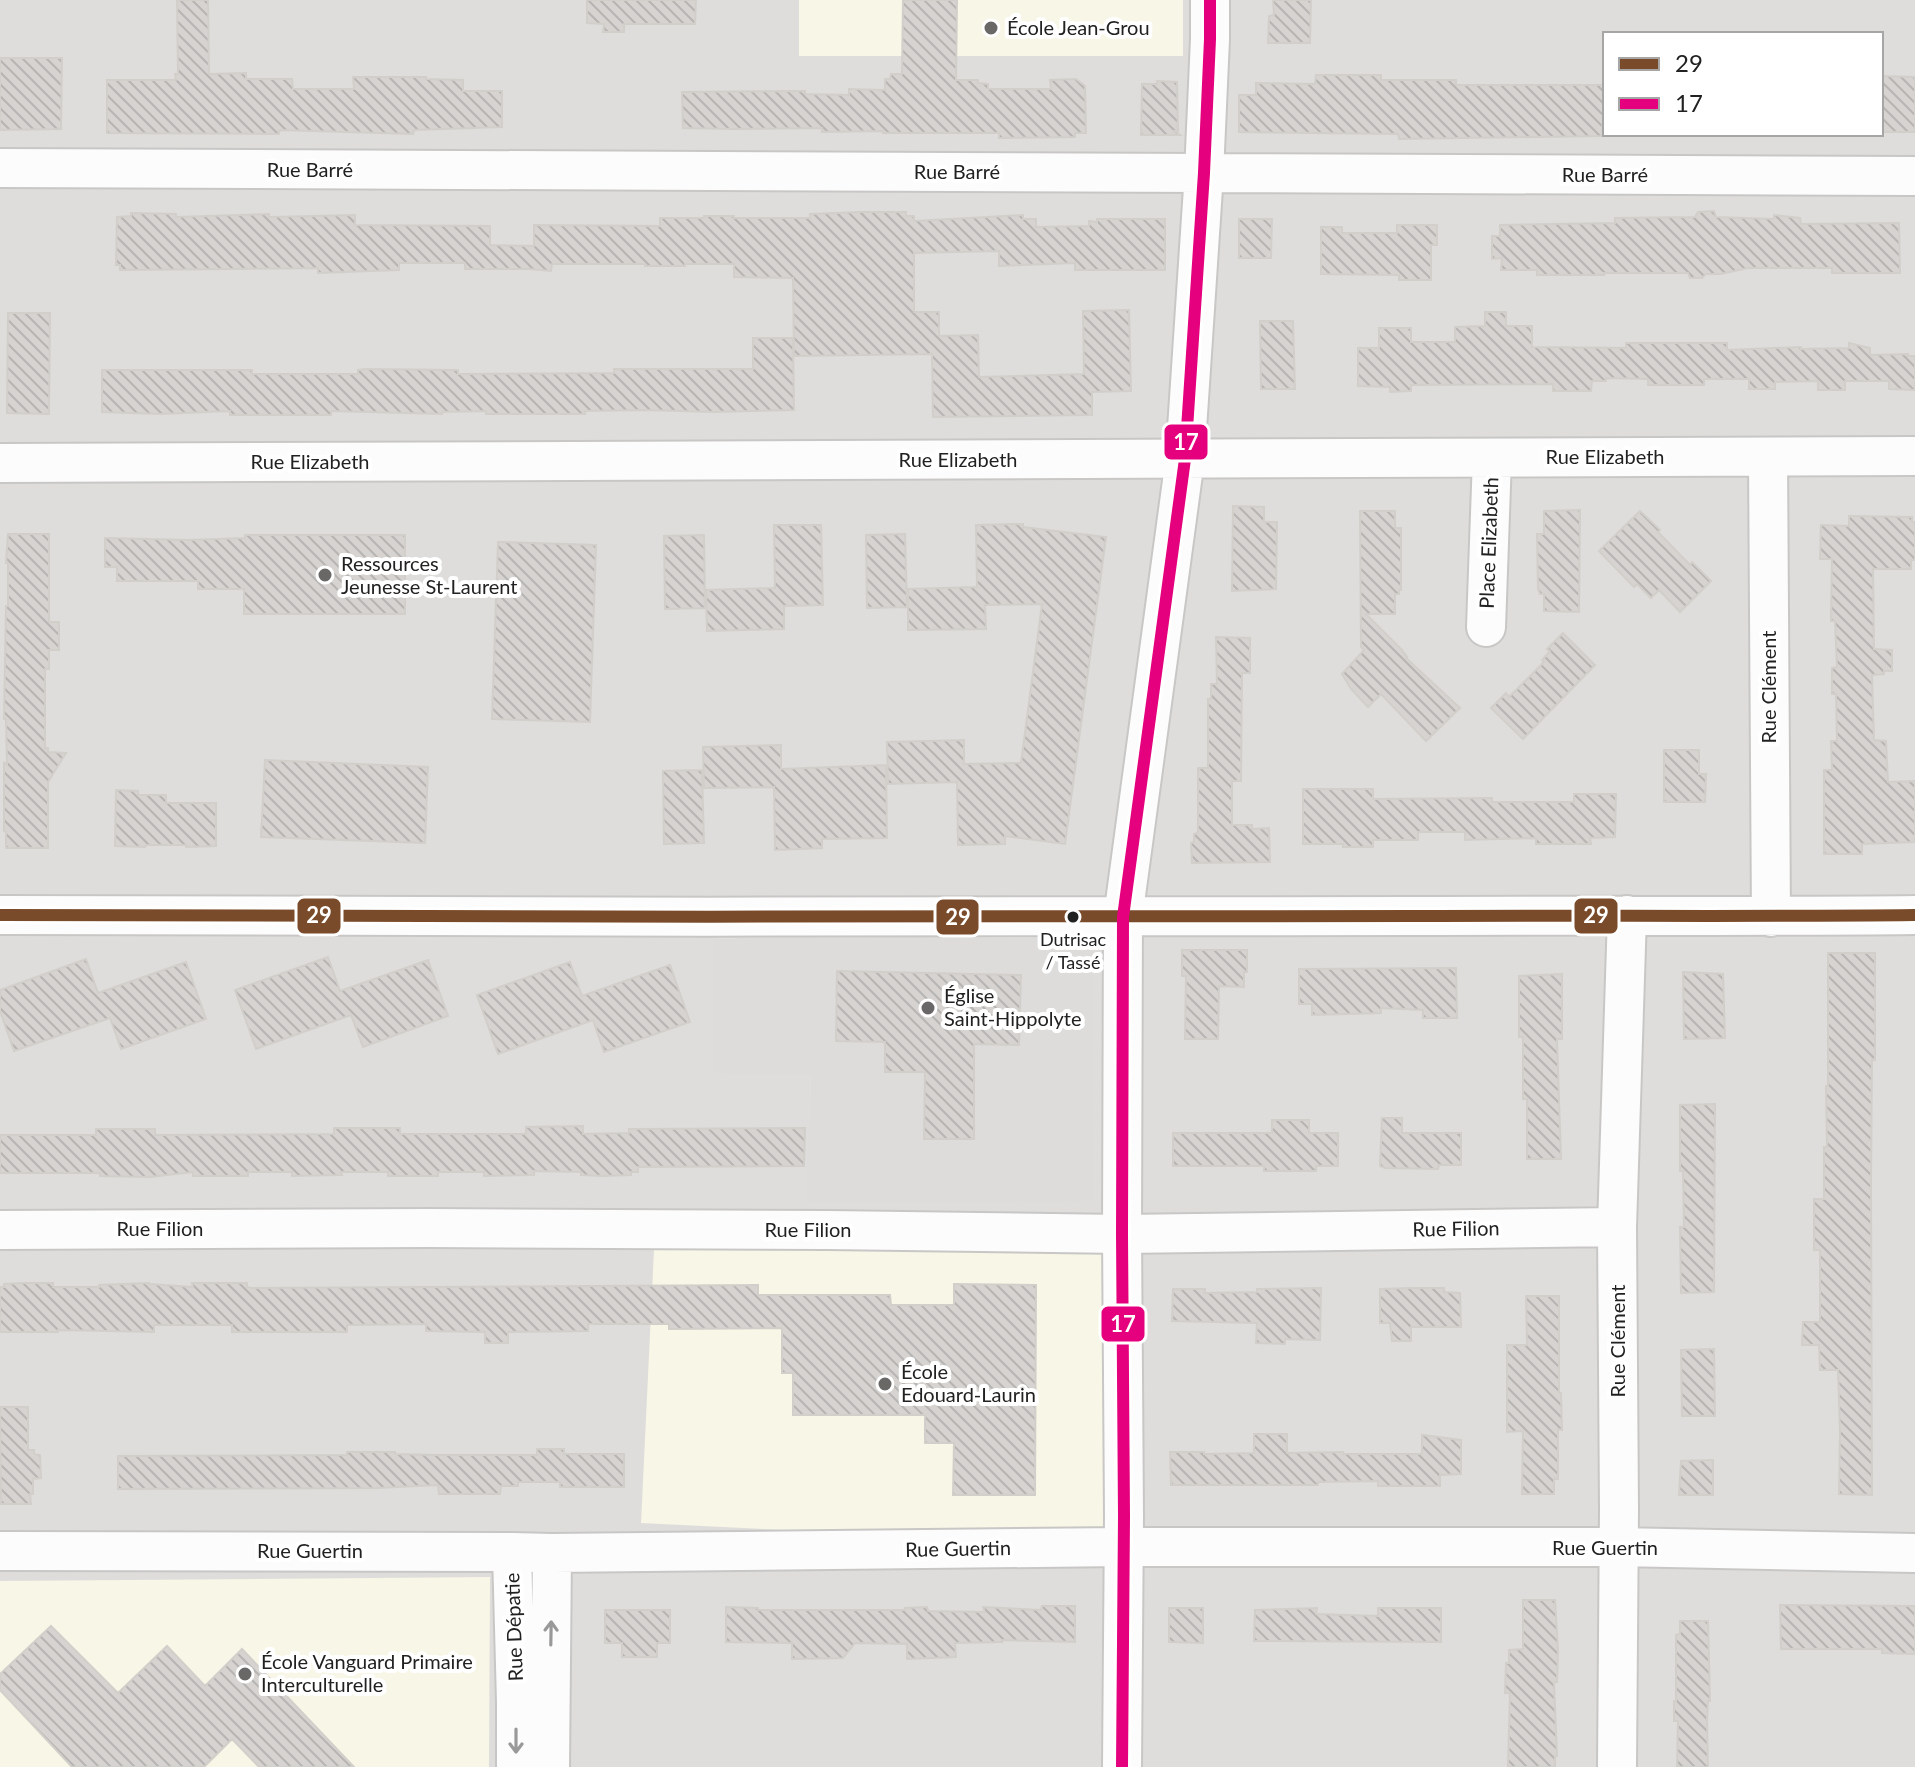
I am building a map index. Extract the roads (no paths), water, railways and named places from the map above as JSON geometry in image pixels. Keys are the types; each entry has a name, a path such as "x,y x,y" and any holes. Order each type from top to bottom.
{"street":[{"path":"1122,1767 1123,917 1185,459 1204,173 1210,0"},
{"name":"Rue Barré","path":"0,168 1915,176"},
{"name":"Rue Elizabeth","path":"0,463 1915,456"},
{"name":"Rue Clément","path":"1768,457 1771,917"},
{"name":"Place Elizabeth","path":"1486,627 1492,458"},
{"path":"0,915 1915,915"},
{"name":"Rue Clément","path":"1617,1767 1617,1227 1627,915"},
{"name":"Rue Filion","path":"0,1230 460,1228 1122,1234 1617,1227"},
{"name":"Rue Guertin","path":"0,1551 552,1553 1123,1547 1618,1547 1915,1553"},
{"path":"1915,1547 1915,1553"},
{"name":"Rue Dépatie","path":"512,1552 533,1702 550,1767"},
{"name":"Rue Dépatie","path":"516,1767 533,1702 552,1553"}],"place":[{"name":"École Jean-Grou","path":"991,28"},
{"name":"Ressources Jeunesse St-Laurent","path":"325,575"},
{"name":"Dutrisac / Tassé","path":"1073,917"},
{"name":"Église Saint-Hippolyte","path":"928,1008"},
{"name":"École Edouard-Laurin","path":"885,1384"},
{"name":"École Vanguard Primaire Interculturelle","path":"245,1674"}]}
